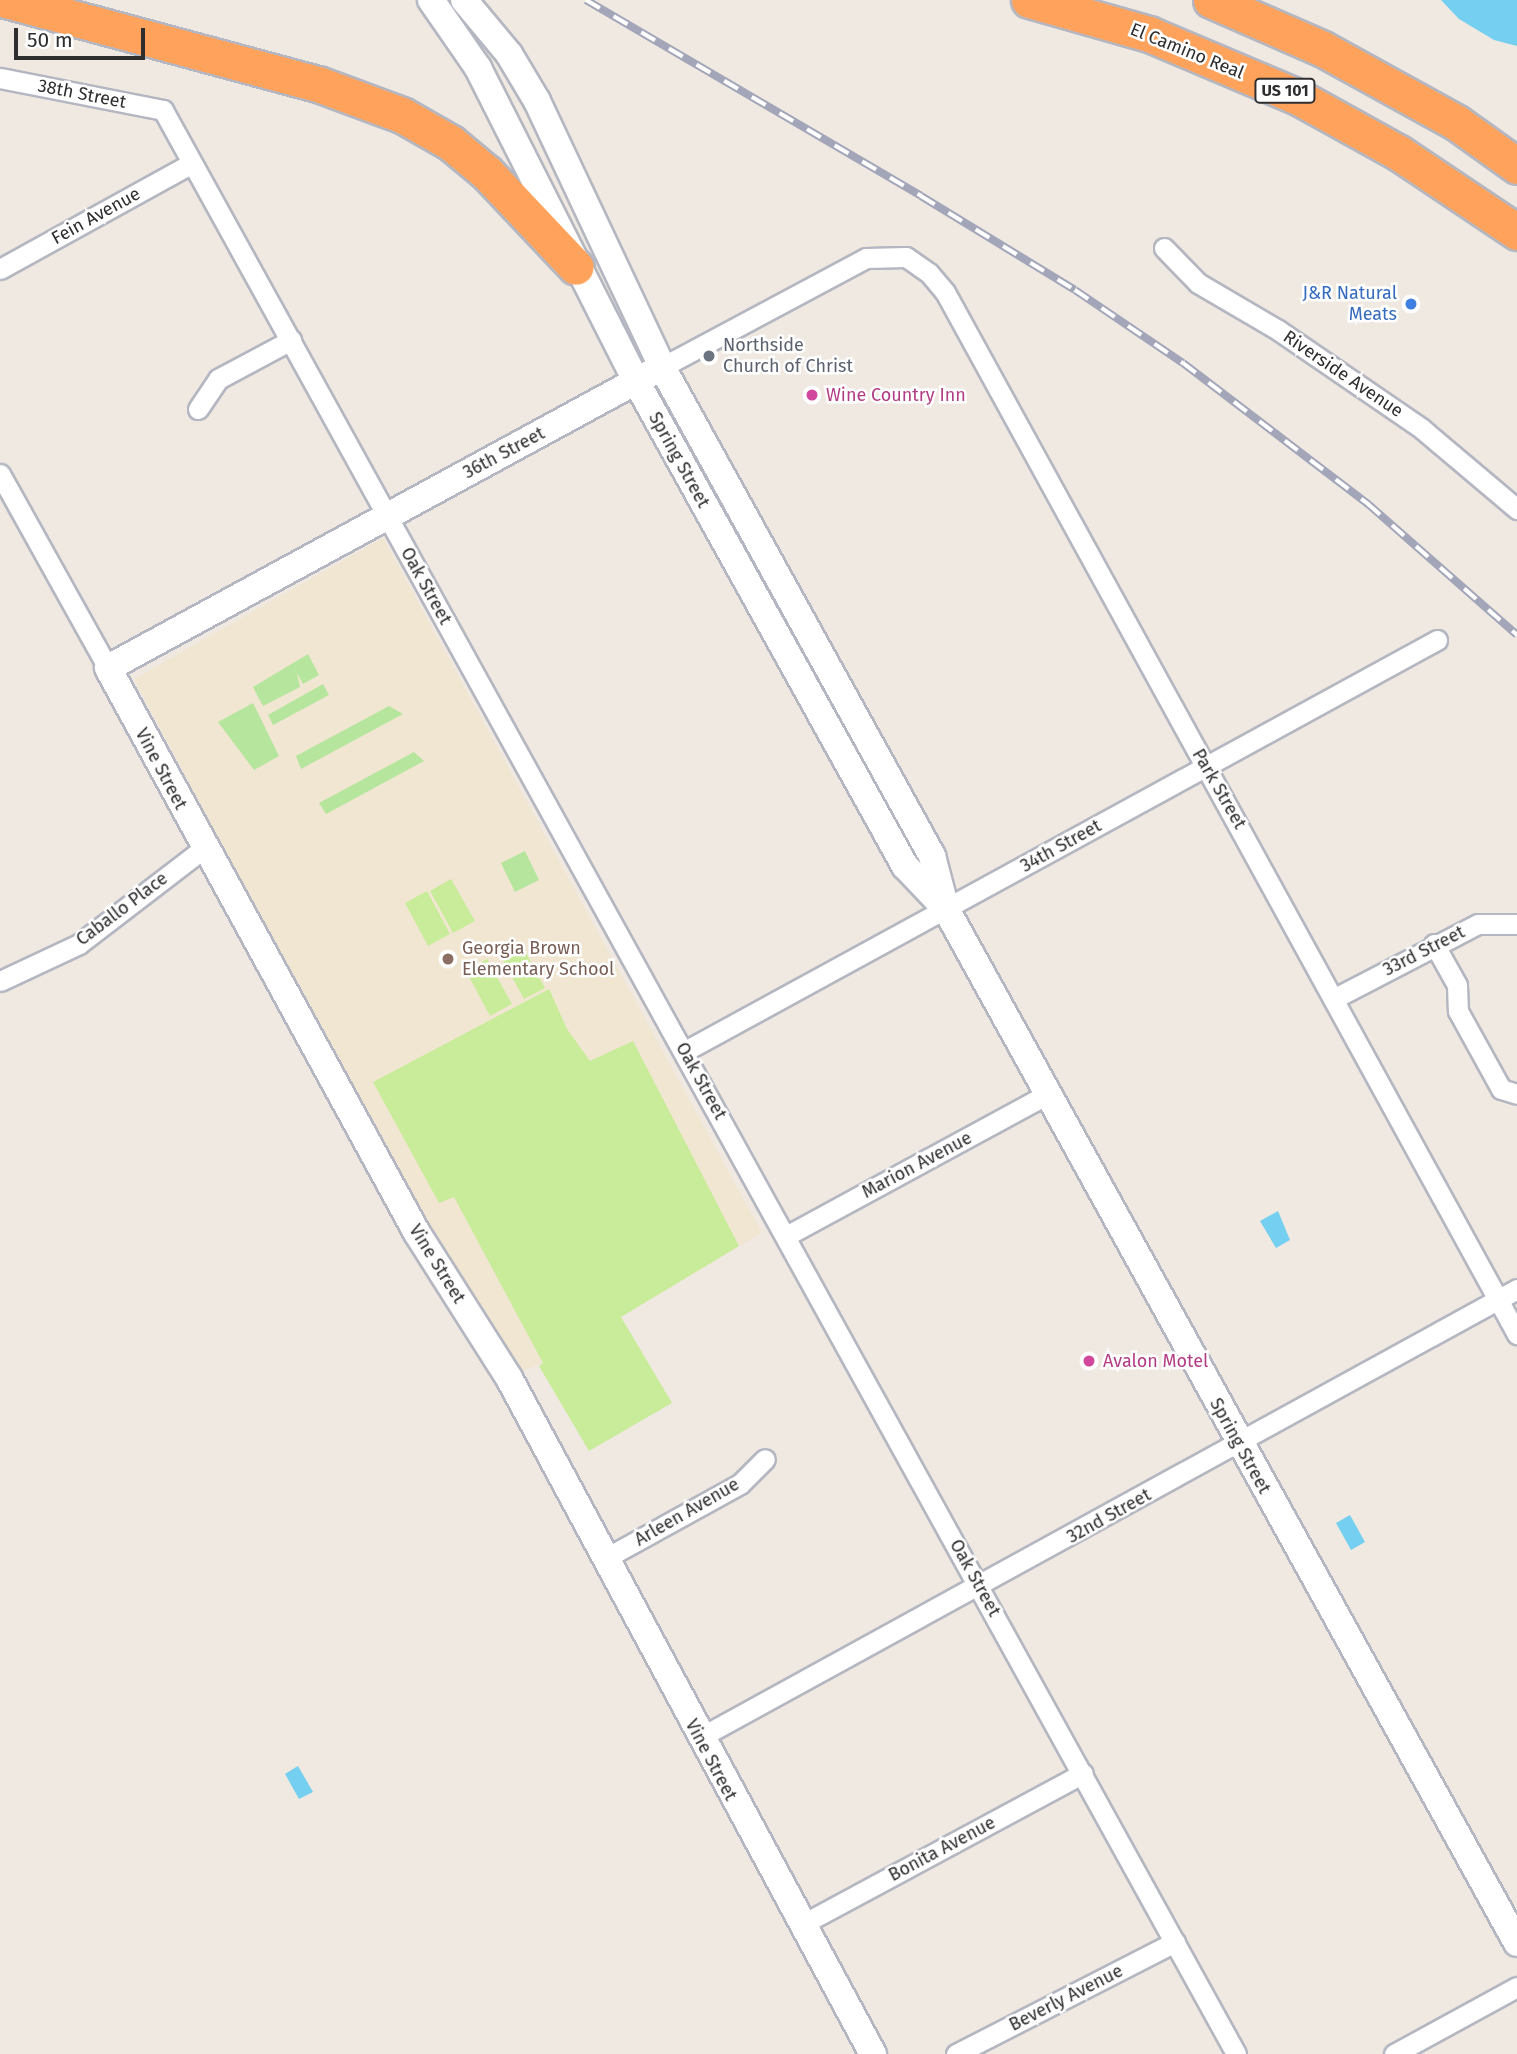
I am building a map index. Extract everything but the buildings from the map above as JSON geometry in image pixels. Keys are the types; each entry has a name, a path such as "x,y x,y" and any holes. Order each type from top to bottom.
{"highway":[{"path":"6,0 318,84 402,115 451,143 487,173 576,267"},
{"name":"El Camino Real","path":"1029,0 1149,34 1298,97 1399,153 1517,232"},
{"path":"1211,0 1322,49 1457,123 1517,166"}],"main road":[{"name":"Spring Street","path":"431,0 478,68 576,267 636,381 905,866 946,909"},
{"name":"Spring Street","path":"464,0 509,54 537,101 662,367 932,856 946,909 1239,1445 1517,1943"},
{"name":"36th Street","path":"108,668 662,367"},
{"name":"Vine Street","path":"108,668 202,849 417,1233 509,1378 699,1738 873,2054"}],"street":[{"name":"38th Street","path":"0,78 163,110"},
{"name":"Oak Street","path":"163,110 685,1051 1236,2054"},
{"name":"Fein Avenue","path":"0,269 192,163"},
{"name":"Riverside Avenue","path":"1164,248 1198,283 1278,330 1421,428 1517,509"},
{"name":"36th Street","path":"662,367 845,267 866,258 906,257"},
{"name":"Park Street","path":"906,257 929,273 945,292 1335,998 1517,1334"},
{"path":"198,409 218,379 291,340"},
{"name":"Vine Street","path":"0,474 108,668"},
{"name":"34th Street","path":"685,1051 1437,640"},
{"name":"Caballo Place","path":"0,981 79,944 202,849"},
{"name":"33rd Street","path":"1335,998 1434,944 1478,924 1517,924"},
{"path":"1434,944 1457,985 1458,1011 1501,1089 1517,1094"},
{"name":"Marion Avenue","path":"786,1236 1048,1094"},
{"name":"32nd Street","path":"699,1738 1239,1445 1517,1289"},
{"name":"Arleen Avenue","path":"604,1559 740,1484 765,1459"},
{"name":"Bonita Avenue","path":"801,1925 1083,1773"},
{"name":"Beverly Avenue","path":"956,2054 1175,1942"},
{"path":"1394,2054 1517,1987"}],"shaded area":[{"name":"Georgia Brown Elementary School","path":"383,538 762,1233 543,1363 519,1372 385,1151 134,679"}],"green space":[{"path":"308,654 319,675 303,684 297,673 300,687 263,706 253,687"},
{"path":"323,684 329,695 273,725 268,715"},
{"path":"253,703 279,756 254,770 218,722"},
{"path":"389,706 403,714 301,769 296,756"},
{"path":"414,752 424,761 326,814 319,803"},
{"path":"525,851 539,880 515,892 501,863"},
{"path":"451,879 475,921 453,933 430,891"},
{"path":"427,891 450,934 428,946 405,903"},
{"path":"520,942 545,988 524,999 499,953"},
{"path":"487,959 512,1004 490,1016 466,971"},
{"path":"549,989 567,1029 590,1061 633,1041 739,1246 621,1317 672,1403 589,1451 539,1366 543,1363 454,1197 439,1203 373,1082"}],"water":[{"path":"1441,0 1517,0 1517,46 1494,40 1459,19"},
{"path":"1278,1211 1290,1240 1276,1248 1260,1221"},
{"path":"1350,1515 1365,1542 1351,1550 1336,1523"},
{"path":"298,1766 313,1792 299,1799 285,1774"}],"railway":[{"path":"586,0 921,196 1075,290 1183,363 1368,504 1517,635"}],"place":[{"name":"J&R Natural Meats","path":"1411,304"},
{"name":"Northside Church of Christ","path":"709,356"},
{"name":"Wine Country Inn","path":"812,395"},
{"name":"Georgia Brown Elementary School","path":"448,959"},
{"name":"Avalon Motel","path":"1089,1361"}]}
